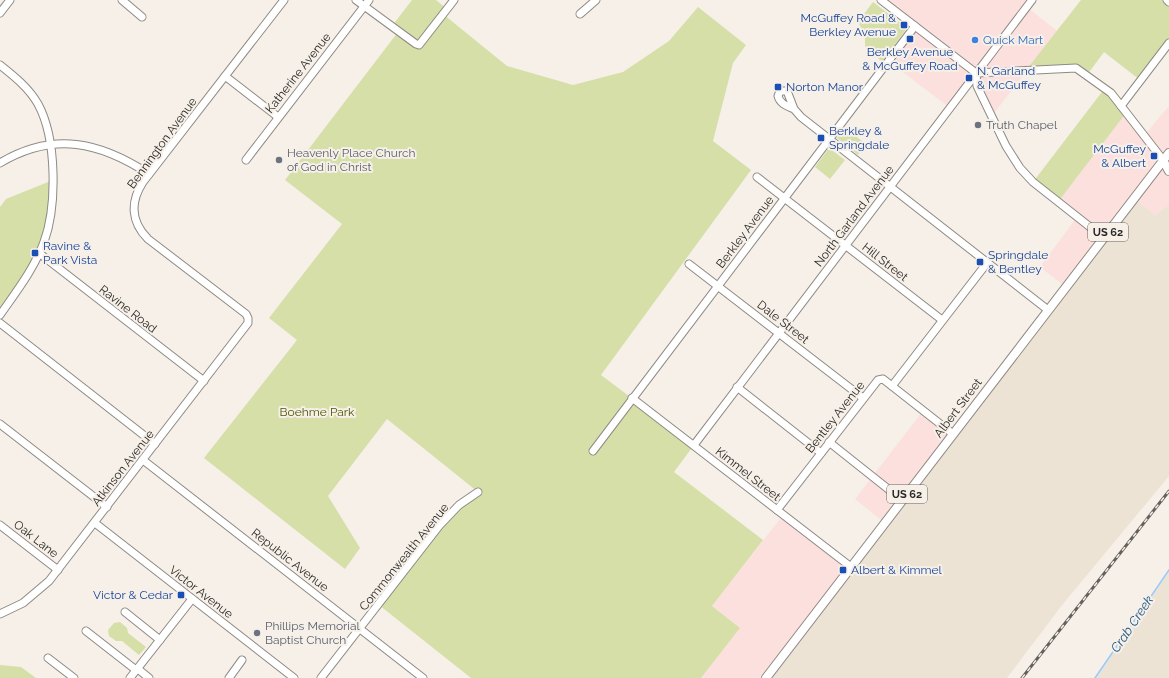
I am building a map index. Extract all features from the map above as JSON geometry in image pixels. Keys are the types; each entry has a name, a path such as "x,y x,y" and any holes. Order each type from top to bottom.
{"main road":[{"name":"Albert Street","path":"766,678 1048,310 1166,162 1169,153"},
{"path":"1166,162 1169,171"}],"street":[{"path":"0,13 10,0"},
{"path":"122,0 142,17"},
{"name":"Bennington Avenue","path":"249,320 246,314 148,239 139,228 134,216 134,200 138,190 149,174 284,0"},
{"path":"356,0 367,3 419,45 454,0"},
{"path":"580,14 596,0"},
{"path":"881,0 976,73 1073,67 1111,93 1166,162"},
{"name":"North Garland Avenue","path":"694,445 1032,0"},
{"name":"Katherine Avenue","path":"246,160 367,3"},
{"name":"Berkley Avenue","path":"593,451 915,26"},
{"path":"1121,106 1169,43"},
{"path":"0,65 22,83 38,104 46,125 50,146 53,180 52,205 48,230 39,253 28,274 0,315"},
{"path":"976,73 977,86 1006,146 1020,168 1033,182 1104,238"},
{"path":"225,76 278,117"},
{"path":"794,108 801,117 1048,310"},
{"path":"0,163 24,151 70,144 100,149 127,160 149,174"},
{"name":"Hill Street","path":"757,177 785,197 942,320"},
{"name":"Ravine Road","path":"39,253 204,381"},
{"path":"953,434 892,386 987,263"},
{"name":"Dale Street","path":"689,264 863,398"},
{"name":"Atkinson Avenue","path":"0,614 13,609 33,596 58,570 247,325 249,320"},
{"path":"0,323 155,444"},
{"name":"Bentley Avenue","path":"778,510 878,380 883,379 892,386"},
{"path":"738,387 821,453"},
{"name":"Kimmel Street","path":"632,398 851,567"},
{"path":"0,424 107,507"},
{"path":"829,442 902,500"},
{"name":"Republic Avenue","path":"143,460 423,678"},
{"name":"Commonwealth Avenue","path":"321,678 439,526 459,505 478,492"},
{"name":"Victor Avenue","path":"95,523 294,678"},
{"name":"Oak Lane","path":"0,525 58,570"},
{"path":"130,678 192,599"},
{"path":"125,612 160,640"},
{"path":"86,631 149,678"},
{"path":"48,658 74,678"},
{"path":"229,678 242,660"}],"shaded area":[{"path":"881,0 1032,0 1027,7 1057,31 992,116 976,74 950,108 888,61 915,26"},
{"path":"1167,108 1169,109 1169,153 1163,160 1169,171 1169,205 1155,215 1135,199 1066,287 1040,267 1077,217 1058,202 1126,113 1144,136"},
{"path":"1134,198 1155,215 1169,205 1169,476 1063,604 1007,678 766,678"},
{"path":"923,411 953,434 885,523 855,499"},
{"path":"783,515 851,567 766,678 701,678 740,628 712,606"},
{"path":"1169,570 1169,678 1095,678 1129,630"}],"green space":[{"name":"Boehme Park","path":"412,0 436,0 447,9 443,14 507,66 573,85 623,72 669,41 698,7 746,45 733,63 713,141 751,170 601,375 694,445 674,472 763,540 712,606 740,628 701,678 471,678 379,605 439,526 478,492 387,419 328,496 360,548 345,569 204,458 297,340 269,318 342,224 285,180 398,32 392,26"},
{"path":"1081,0 1167,0 1169,2 1169,43 1140,80 1104,52 1087,75 1076,68 1027,69"},
{"path":"873,2 907,28 882,62 865,46 865,34 859,24 861,18"},
{"path":"1105,88 1126,113 1058,202 1033,182"},
{"path":"845,128 866,144 858,155 837,138"},
{"path":"829,148 845,160 830,179 815,167"},
{"path":"53,180 44,243 0,315 0,207 6,199"},
{"path":"120,622 127,628 128,633 146,647 139,655 122,641 116,641 109,636 108,630 114,623"},
{"path":"0,665 21,667 36,678 0,678"}],"waterway":[{"name":"Crab Creek","path":"1095,678 1169,570"}],"railway":[{"path":"1022,678 1169,491"}],"place":[{"name":"McGuffey Road & Berkley Avenue","path":"904,25"},
{"name":"Berkley Avenue & McGuffey Road","path":"910,39"},
{"name":"Quick Mart","path":"975,40"},
{"name":"N. Garland & McGuffey","path":"969,78"},
{"name":"Norton Manor","path":"778,87"},
{"name":"Truth Chapel","path":"978,125"},
{"name":"Berkley & Springdale","path":"821,138"},
{"name":"McGuffey & Albert","path":"1154,156"},
{"name":"Heavenly Place Church of God in Christ","path":"279,160"},
{"name":"Ravine & Park Vista","path":"35,253"},
{"name":"Springdale & Bentley","path":"980,262"},
{"name":"Albert & Kimmel","path":"843,570"},
{"name":"Victor & Cedar","path":"181,595"},
{"name":"Phillips Memorial Baptist Church","path":"257,633"}]}
